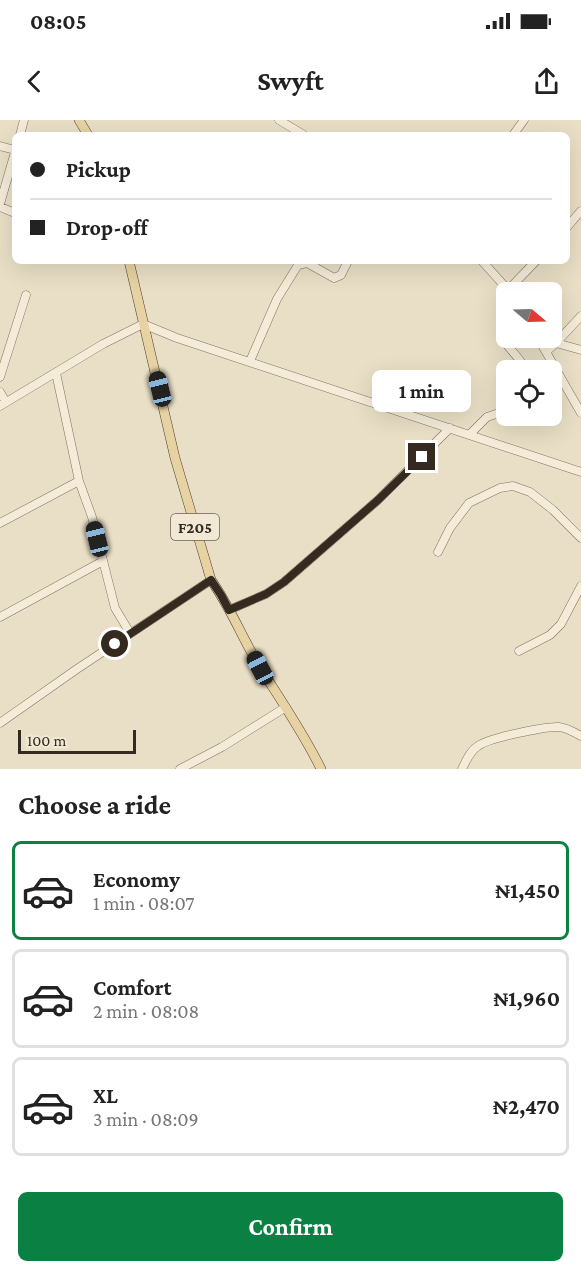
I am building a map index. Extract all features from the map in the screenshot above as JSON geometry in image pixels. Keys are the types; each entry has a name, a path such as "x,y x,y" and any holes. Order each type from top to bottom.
{"main road":[{"name":"F205","path":"130,264 175,458 211,580 260,668 286,707 321,769"}],"street":[{"path":"279,120 299,132"},
{"path":"0,205 12,163"},
{"path":"570,224 581,211"},
{"path":"250,361 277,299 292,273 298,265 303,264"},
{"path":"315,264 334,278 341,275 346,264"},
{"path":"485,264 501,282"},
{"path":"517,282 533,264"},
{"path":"0,377 26,295"},
{"path":"562,337 581,316"},
{"path":"0,392 3,404 103,344 143,324 581,472"},
{"path":"562,345 581,350"},
{"path":"508,348 519,360"},
{"path":"545,348 581,413"},
{"path":"547,351 550,348"},
{"path":"56,373 79,481 92,517 116,608 130,633"},
{"path":"469,435 487,417 496,414"},
{"path":"229,610 266,594 284,582 378,500 450,428"},
{"path":"0,523 79,481"},
{"path":"438,552 450,528 469,503 500,488 513,486 530,492 553,510 581,538"},
{"path":"0,617 103,561"},
{"path":"0,723 211,580"},
{"path":"519,651 550,635 561,624 581,586"},
{"path":"180,769 222,747 286,707"},
{"path":"462,769 477,746 487,742 549,727 563,727 581,736"}],"route":[{"path":"115,644 211,580 229,610 266,594 284,582 378,500 422,457"}]}
